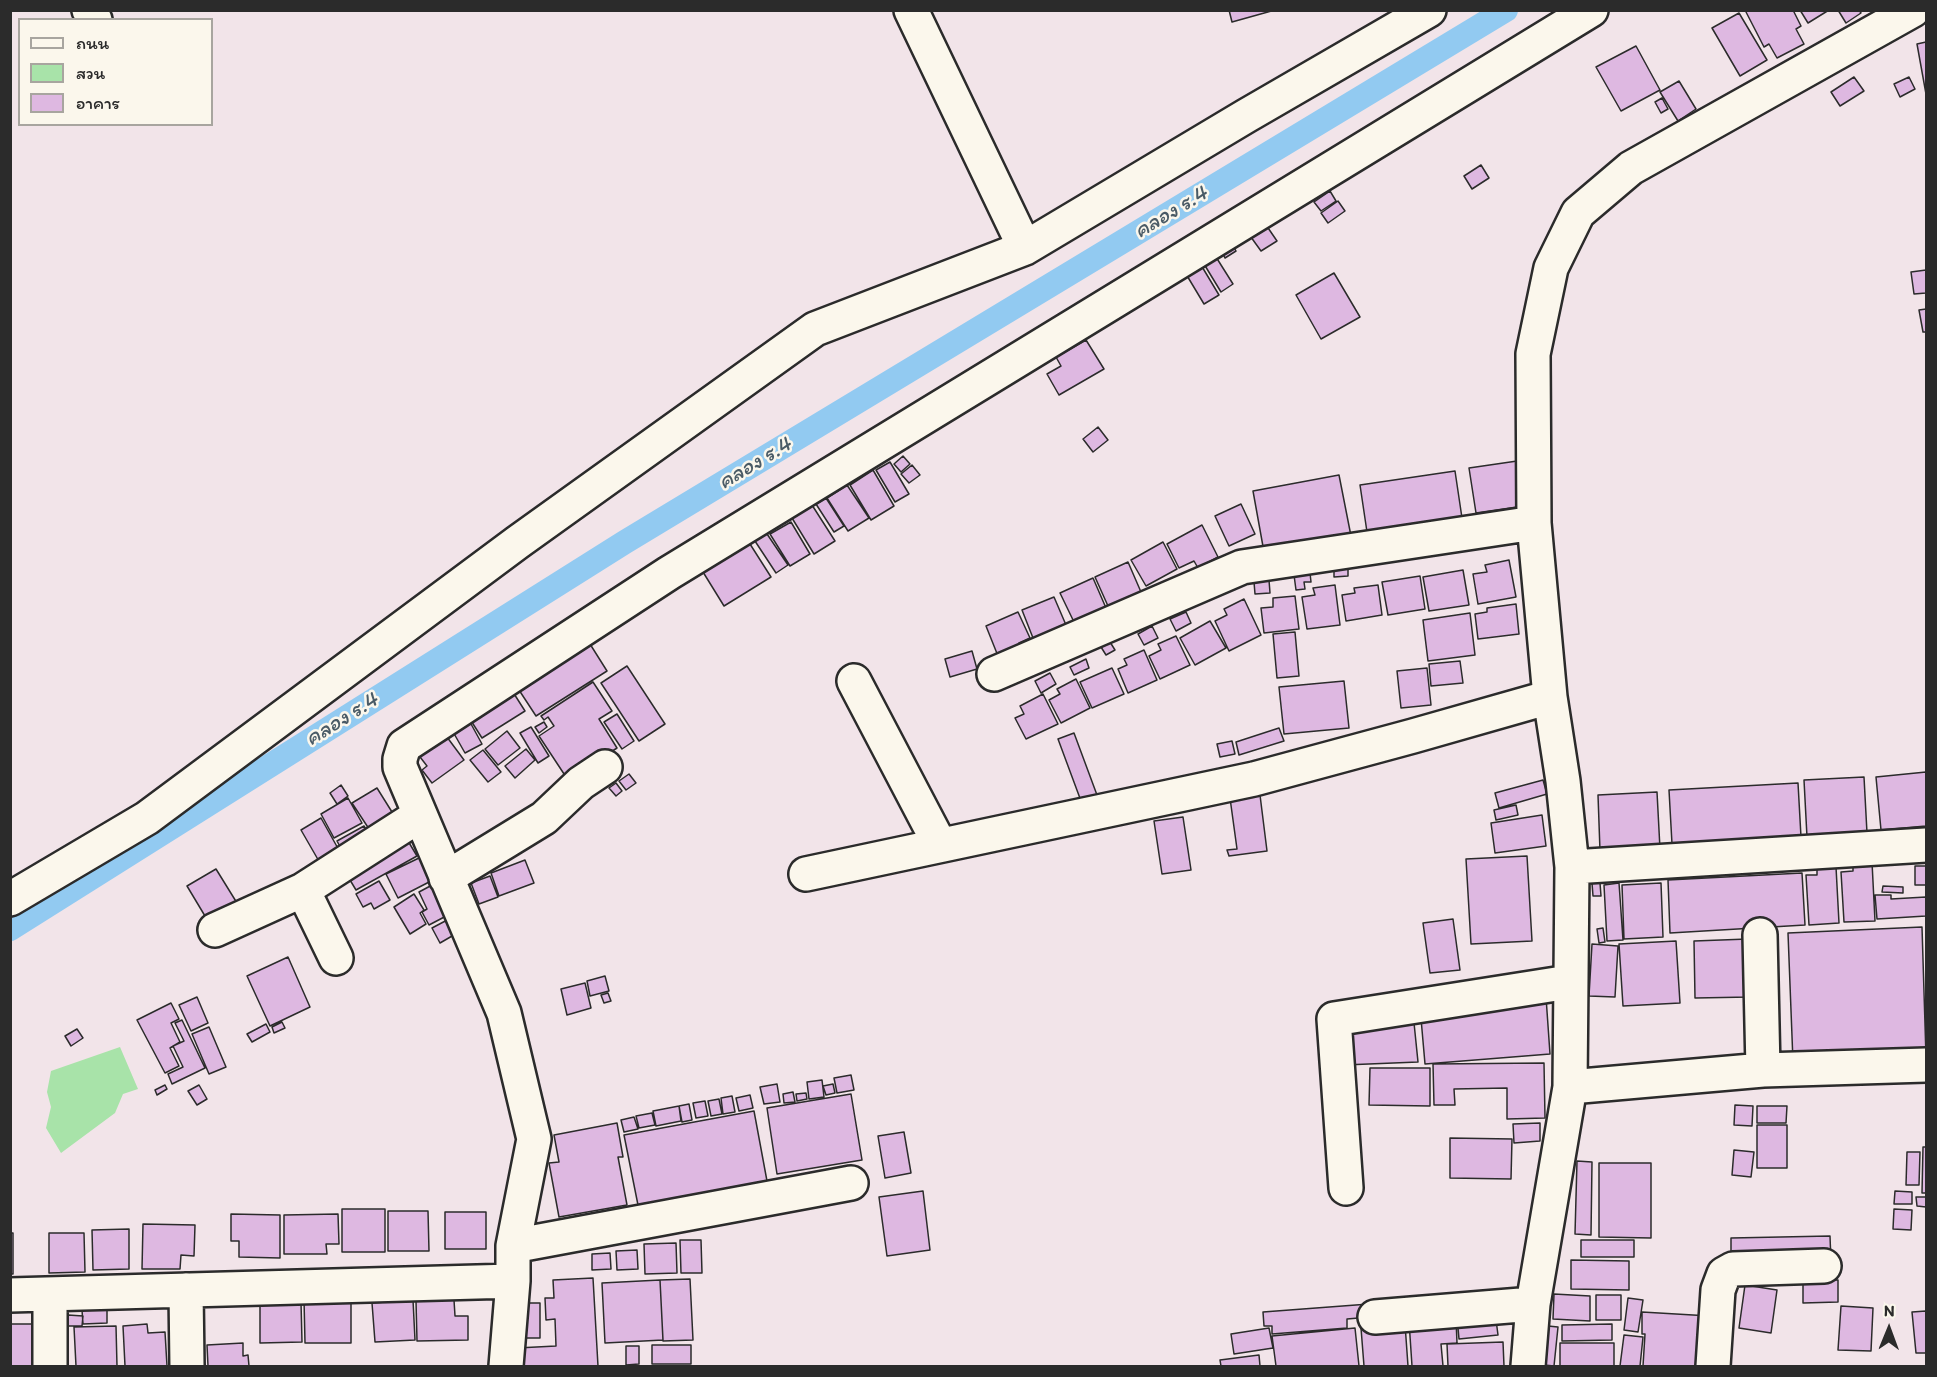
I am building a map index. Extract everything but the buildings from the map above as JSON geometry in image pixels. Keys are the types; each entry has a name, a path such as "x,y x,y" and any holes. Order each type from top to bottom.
{"street":[{"path":"911,10 1025,248"},
{"path":"10,898 147,818 518,542 815,329 1025,248 1429,10"},
{"path":"506,1366 513,1281 513,1246 534,1139 504,1013 400,767 404,746 669,573 1591,10"},
{"path":"1528,1366 1533,1304 1570,1087 1569,982 1572,867 1551,697 1534,523 1533,354 1551,268 1578,213 1631,168 1912,10"},
{"path":"994,674 1242,567 1534,523"},
{"path":"854,681 940,845"},
{"path":"806,874 1254,778 1551,697"},
{"path":"446,878 544,818 581,783 605,767"},
{"path":"215,930 303,890 420,815"},
{"path":"1572,867 1926,844"},
{"path":"303,890 336,958"},
{"path":"1760,935 1763,1070"},
{"path":"1346,1188 1334,1019 1569,982"},
{"path":"1570,1087 1763,1070 1926,1065"},
{"path":"513,1246 851,1183"},
{"path":"1713,1366 1718,1290 1724,1274 1733,1269 1824,1266"},
{"path":"10,1295 513,1281"},
{"path":"186,1290 187,1366"},
{"path":"50,1293 50,1366"},
{"path":"1375,1317 1533,1304"}],"green space":[{"path":"120,1047 138,1089 123,1094 115,1113 61,1153 46,1128 51,1107 47,1092 51,1071"}],"waterway":[{"name":"คลอง ร.4","path":"10,929 625,542 1506,10"}]}
